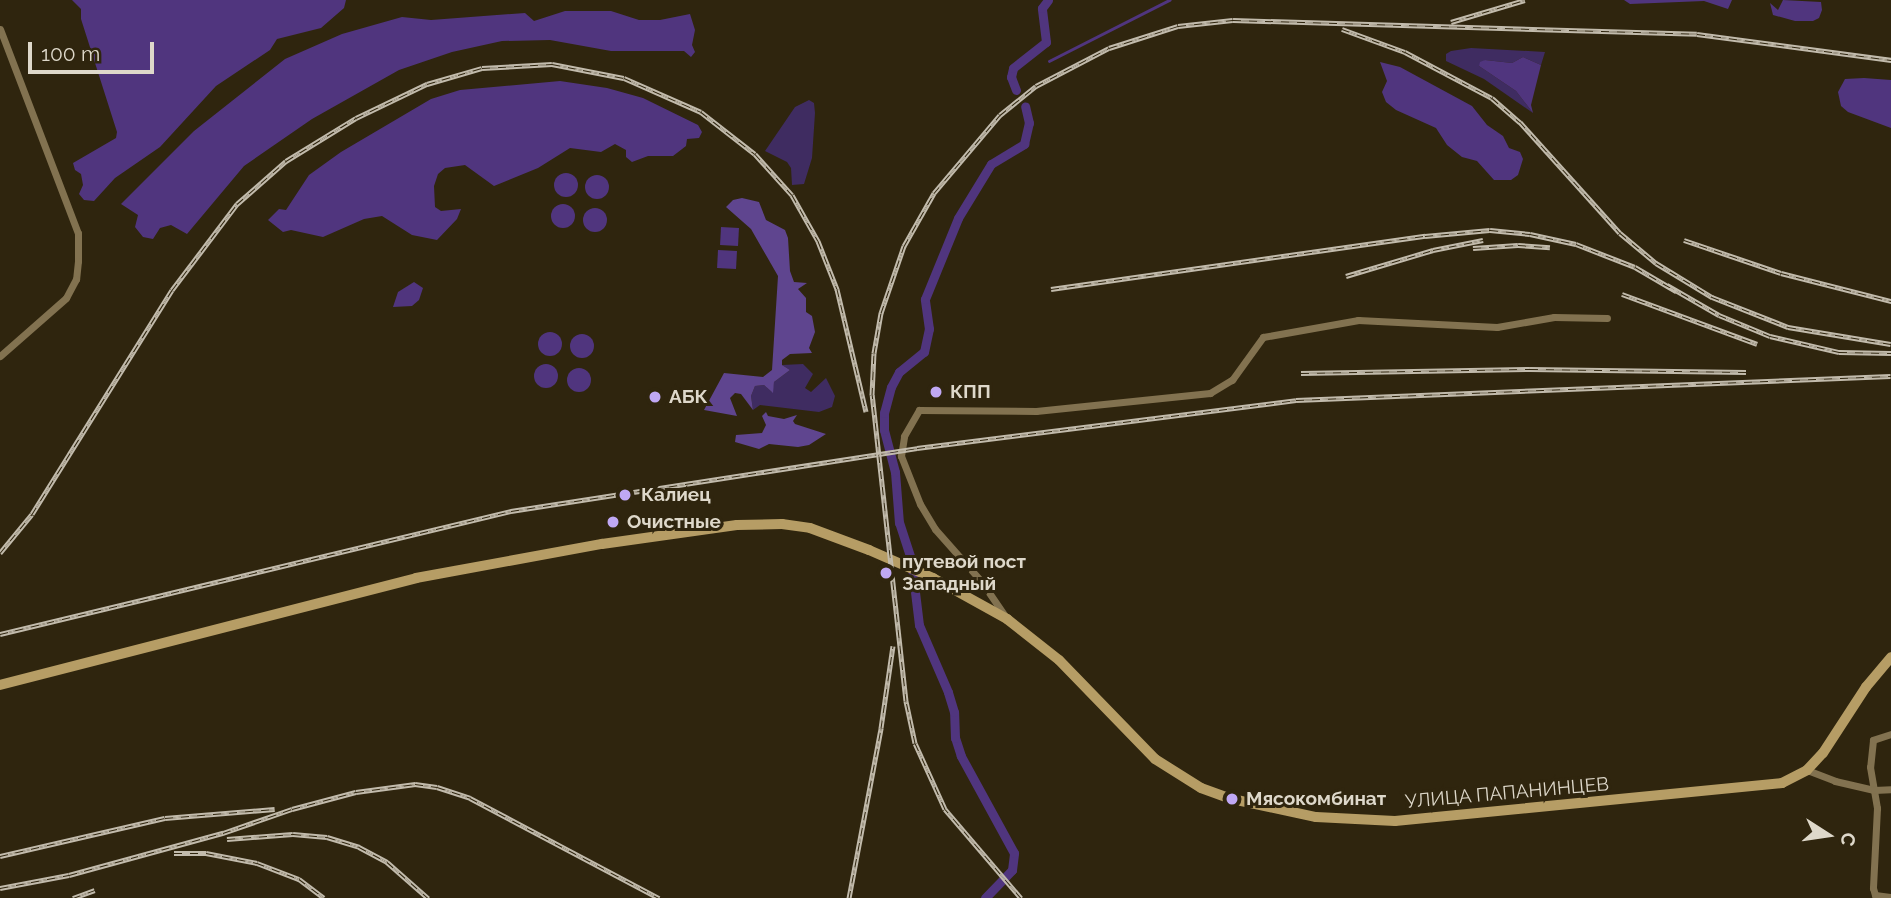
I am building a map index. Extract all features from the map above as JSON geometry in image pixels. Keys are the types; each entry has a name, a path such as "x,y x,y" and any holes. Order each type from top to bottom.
{"main road":[{"name":"УЛИЦА ПАПАНИНЦЕВ","path":"0,685 387,584 602,544 737,525 782,524 810,528 903,565 933,578 1007,619 1059,660 1155,759 1218,795 1316,817 1374,821 1443,818 1756,788 1782,783 1807,770 1891,657"}],"street":[{"path":"0,29 78,233 78,261 76,279 66,298 0,356"},
{"path":"1007,619 981,580 935,529 920,504 901,456 904,436 919,410 1046,411 1210,393 1232,380 1263,337 1357,320 1497,327 1554,317 1607,318"},
{"path":"1891,734 1873,740 1870,780 1877,808 1873,888 1875,895 1891,897"},
{"path":"1807,770 1835,781 1874,789 1891,789"}],"shaded area":[{"path":"72,0 346,0 344,8 321,28 277,39 270,50 216,86 160,147 115,178 94,201 84,200 79,194 83,185 81,174 75,170 73,163 116,138 117,132 81,19 81,9"},
{"path":"1624,0 1732,0 1728,9 1704,1 1630,4"},
{"path":"1783,0 1821,2 1822,10 1819,18 1813,21 1795,21 1773,15 1770,3 1778,10"},
{"path":"565,11 611,11 639,20 660,20 690,14 695,30 692,45 695,52 691,57 684,51 611,51 550,40 502,41 452,52 399,70 312,119 244,166 187,234 171,225 160,228 153,239 143,237 135,227 138,215 121,204 194,131 285,59 342,34 402,17 431,20 525,13 534,21"},
{"path":"1471,48 1545,52 1541,65 1523,57 1512,63 1485,60 1479,66 1516,91 1533,113 1484,79 1446,61 1446,54 1451,51"},
{"path":"1523,57 1541,65 1531,105 1533,113 1516,91 1479,66 1480,62 1485,60 1512,63"},
{"path":"1380,62 1400,67 1472,106 1487,125 1503,136 1509,148 1520,152 1523,159 1518,175 1511,180 1494,180 1477,161 1462,157 1447,145 1436,128 1396,110 1386,102 1382,92 1387,81"},
{"path":"1845,79 1891,80 1891,128 1848,112 1841,106 1838,92"},
{"path":"560,81 607,88 643,98 698,125 702,132 699,138 687,139 686,146 673,156 648,156 632,162 626,157 626,150 615,144 601,152 570,148 538,168 494,186 465,165 445,168 438,174 434,186 435,207 441,211 461,209 457,219 437,240 412,235 382,216 364,219 323,237 291,230 283,232 268,220 279,209 286,210 309,175 341,152 431,99 460,90"},
{"path":"809,100 814,103 815,113 812,158 804,184 792,185 791,168 787,162 765,151 795,107"},
{"path":"566,173 574,177 578,185 574,193 566,197 558,193 554,185 558,177"},
{"path":"597,175 605,179 609,187 605,195 597,199 589,195 585,187 589,179"},
{"path":"742,198 759,202 766,220 785,230 790,271 794,282 807,283 798,289 806,298 806,312 812,316 815,332 809,348 812,353 790,354 782,360 782,365 790,370 774,382 773,393 764,385 755,386 751,396 753,410 741,394 735,393 730,398 737,416 704,410 724,373 763,377 772,370 778,276 751,229 726,207 733,200"},
{"path":"563,204 571,208 575,216 571,224 563,228 555,224 551,216 555,208"},
{"path":"595,208 603,212 607,220 603,228 595,232 587,228 583,220 587,212"},
{"path":"721,227 739,228 738,246 720,245"},
{"path":"718,250 737,251 736,269 717,268"},
{"path":"414,282 423,288 419,300 412,306 393,307 398,292"},
{"path":"550,332 558,336 562,344 558,352 550,356 542,352 538,344 542,336"},
{"path":"582,334 590,338 594,346 590,354 582,358 574,354 570,346 574,338"},
{"path":"546,364 554,368 558,376 554,384 546,388 538,384 534,376 538,368"},
{"path":"803,364 813,374 805,388 811,392 826,378 835,396 832,407 819,412 760,405 753,410 751,396 755,386 764,385 772,392 774,382 790,370 782,365"},
{"path":"579,368 587,372 591,380 587,388 579,392 571,388 567,380 571,372"},
{"path":"766,412 768,416 784,419 797,415 793,421 795,424 826,434 809,445 798,447 769,444 759,449 735,442 736,435 762,433 766,425 762,416"}],"waterway":[{"path":"1016,90 1011,77 1013,68 1046,42 1042,8 1048,0"},
{"path":"1049,61 1169,0"},
{"path":"985,898 1012,870 1014,853 961,756 955,738 954,712 948,692 919,625 911,559 899,523 895,472 884,430 884,413 891,387 899,372 924,352 929,329 925,299 958,218 991,164 1024,144 1029,123 1025,106"}],"railway":[{"path":"1451,22 1525,0"},
{"path":"1021,898 945,809 915,743 906,701 872,395 874,353 881,313 904,246 934,193 1000,115 1036,86 1109,48 1178,26 1233,20 1697,34 1891,60"},
{"path":"1342,29 1405,52 1492,98 1520,122 1620,233 1656,263 1712,297 1788,327 1891,344"},
{"path":"0,553 32,514 172,290 237,204 286,161 356,118 427,84 482,68 552,64 624,78 701,112 755,154 792,195 818,241 837,289 866,412"},
{"path":"1051,289 1425,236 1490,230 1530,234 1576,244 1635,267 1676,291"},
{"path":"1346,276 1433,250 1483,240"},
{"path":"1684,240 1781,273 1891,301"},
{"path":"1473,248 1518,245 1550,247"},
{"path":"1667,285 1719,315 1770,336 1839,352 1891,353"},
{"path":"1622,294 1757,344"},
{"path":"1301,373 1530,369 1746,372"},
{"path":"0,634 511,511 917,448 1296,400 1891,376"},
{"path":"849,898 881,728 893,646"},
{"path":"0,888 69,875 223,833 292,809 356,792 415,784 437,787 470,798 659,898"},
{"path":"0,856 165,818 275,809"},
{"path":"227,839 293,834 327,837 359,847 387,862 428,898"},
{"path":"174,853 206,853 257,863 299,879 324,898"},
{"path":"73,898 95,890"}],"place":[{"name":"КПП","path":"936,392"},
{"name":"АБК","path":"655,397"},
{"name":"Калиец","path":"625,495"},
{"name":"Очистные","path":"613,522"},
{"name":"путевой пост Западный","path":"886,573"},
{"name":"Мясокомбинат","path":"1232,799"}]}
